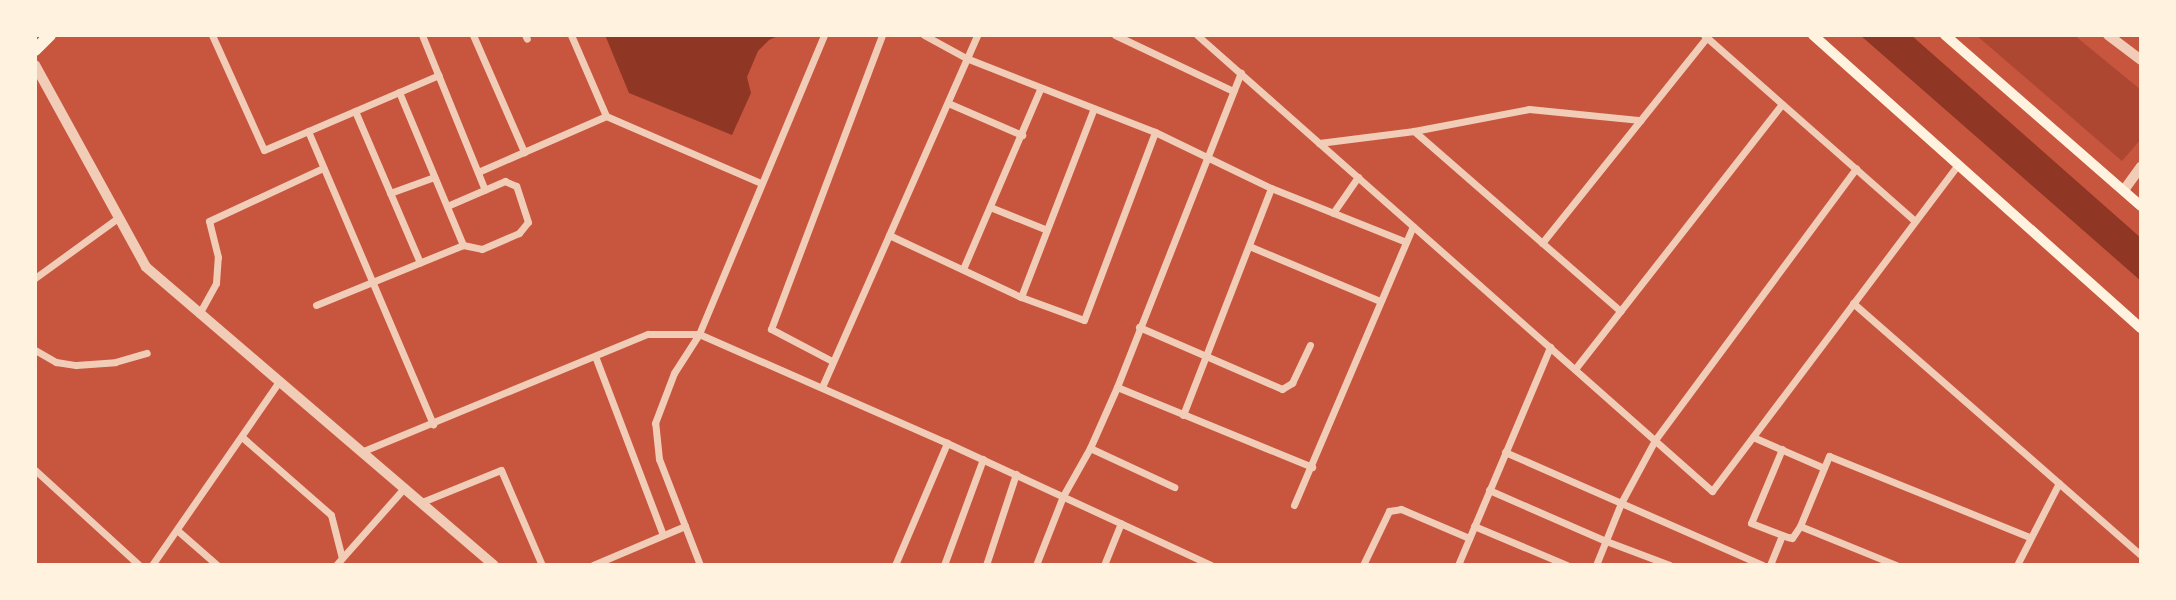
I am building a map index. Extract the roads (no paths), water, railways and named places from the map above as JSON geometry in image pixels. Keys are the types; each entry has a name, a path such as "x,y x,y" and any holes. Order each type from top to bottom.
{"main road":[{"path":"35,50 50,35"},
{"path":"1813,35 2141,328"},
{"path":"1945,35 2141,206"}],"street":[{"path":"212,35 264,150 439,75"},
{"path":"422,35 485,190"},
{"path":"473,35 524,152"},
{"path":"571,35 606,116 761,183"},
{"path":"701,565 659,459 655,422 674,373 699,334 824,35"},
{"path":"832,361 771,329 882,35"},
{"path":"924,35 966,58 1093,110 1155,132 1271,188 1406,242"},
{"path":"822,387 977,35"},
{"path":"1118,35 1233,91"},
{"path":"1197,35 1712,491 1958,164"},
{"path":"2108,35 2141,60"},
{"path":"1542,243 1705,36 1915,221"},
{"path":"35,65 146,267 278,383 405,487 494,565"},
{"path":"1036,565 1063,496 1090,448 1117,387 1206,156 1241,74"},
{"path":"963,270 1040,89"},
{"path":"398,92 463,245"},
{"path":"948,103 1022,135"},
{"path":"1575,369 1782,104"},
{"path":"1320,143 1414,131 1529,109 1640,120"},
{"path":"1021,297 1093,110"},
{"path":"355,111 420,263"},
{"path":"478,172 606,116"},
{"path":"307,131 433,424"},
{"path":"1414,131 1620,311"},
{"path":"889,235 1021,297 1084,320 1155,132"},
{"path":"2123,190 2141,167"},
{"path":"199,314 216,283 218,257 209,221 323,168"},
{"path":"1596,565 1621,503 1655,440 1856,168"},
{"path":"390,193 434,177"},
{"path":"1333,213 1358,177"},
{"path":"316,305 463,245 482,248 520,233 528,222 516,186 505,181 447,206"},
{"path":"1183,415 1271,188"},
{"path":"990,207 1047,230"},
{"path":"35,278 118,218"},
{"path":"1294,505 1413,226"},
{"path":"1249,246 1380,301"},
{"path":"1853,303 2141,555"},
{"path":"1139,327 1282,389 1292,383 1310,345"},
{"path":"360,452 648,334 699,334 983,459 1211,565"},
{"path":"1460,564 1550,347"},
{"path":"35,350 56,362 76,365 115,362 147,353"},
{"path":"595,356 663,535"},
{"path":"152,565 278,383"},
{"path":"1117,387 1312,467"},
{"path":"242,437 331,515 342,558"},
{"path":"1753,437 1824,468"},
{"path":"895,565 947,443"},
{"path":"1090,448 1174,487"},
{"path":"1782,449 1751,523 1782,535 1792,537 1800,526 1829,456 2029,537"},
{"path":"1505,452 1762,565"},
{"path":"944,565 983,459"},
{"path":"35,470 139,565"},
{"path":"422,502 501,470 542,565"},
{"path":"986,565 1016,474"},
{"path":"2017,565 2059,483"},
{"path":"336,565 405,487"},
{"path":"1489,490 1606,541 1670,565"},
{"path":"1363,565 1389,512 1401,509 1469,538"},
{"path":"1104,565 1121,523"},
{"path":"593,565 685,526"},
{"path":"1474,526 1567,565"},
{"path":"1800,526 1896,565"},
{"path":"177,530 217,565"},
{"path":"1770,565 1782,535"},
{"path":"1189,565 1193,556"}]}
